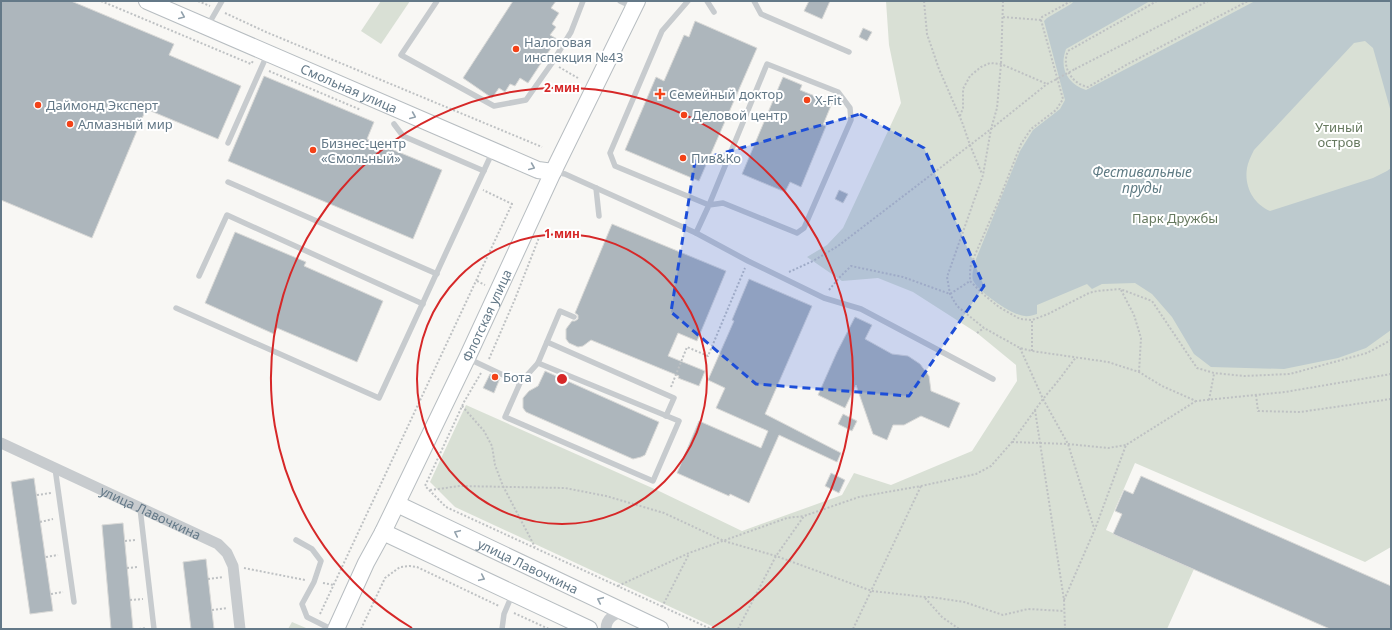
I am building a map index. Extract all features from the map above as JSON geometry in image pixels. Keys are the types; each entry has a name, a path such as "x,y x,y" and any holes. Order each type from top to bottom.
{"main road":[{"name":"Смольная улица","path":"147,1 207,27 265,60 538,170 553,172"},
{"name":"Флотская улица","path":"336,629 366,563 383,532 467,358 632,2"},
{"name":"улица Лавочкина","path":"396,504 660,629"},
{"path":"383,532 589,629"}],"street":[{"name":"улица Лавочкина","path":"1,443 218,544 227,553 240,629"},
{"path":"606,629 608,621 611,617 618,613 626,612"}],"lane":[{"path":"207,27 222,1"},
{"path":"437,1 401,54 494,106 526,100 552,63 571,32 583,1"},
{"path":"688,1 662,31 610,153 615,166 709,205 723,203 796,233 804,228 851,120 850,108 838,92 767,64 709,205 696,233"},
{"path":"707,1 714,12"},
{"path":"754,1 762,14 849,52"},
{"path":"228,143 265,60"},
{"path":"394,124 402,136 484,171"},
{"path":"176,308 379,398 493,151"},
{"path":"553,172 565,174 696,233 748,261 824,298 861,309 993,379"},
{"path":"228,182 437,274"},
{"path":"596,188 599,216"},
{"path":"198,276 227,215 423,304"},
{"path":"538,363 679,421 654,481 505,417 520,383 538,363 560,311 574,316"},
{"path":"547,342 674,398 666,416"},
{"path":"467,358 520,383"},
{"path":"56,468 74,602"},
{"path":"140,508 154,629"},
{"path":"296,540 312,549 321,562 314,582 302,604 307,616 331,629"},
{"path":"502,629 506,609 513,593"}],"path":[{"path":"198,1 266,32 542,147"},
{"path":"924,1 927,34 982,175"},
{"path":"1003,1 998,108 991,129 982,175 947,277 950,294 957,306 984,328 1020,348 1108,362 1139,372 1162,386 1196,401"},
{"path":"1041,20 1042,17 1070,1"},
{"path":"1157,1 1068,50 1066,54 1066,64 1074,82 1088,87 1128,64 1248,1"},
{"path":"779,276 813,261 838,246 991,129 1047,84 1208,1"},
{"path":"1003,18 1041,20"},
{"path":"1041,20 1063,99 1056,110 1031,129 1021,144 999,200 971,264 970,281 983,294 999,307 1020,319 1032,320 1048,314 1089,293 1120,289 1152,301 1197,368 1214,373 1244,376 1290,374 1367,353 1391,340"},
{"path":"251,64 265,60 366,112"},
{"path":"552,63 578,78"},
{"path":"960,116 963,108 963,89 970,76 981,67 990,63 1001,64 1047,84"},
{"path":"316,622 512,204 477,186"},
{"path":"667,395 687,347 708,356 748,261"},
{"path":"824,298 839,278 851,266 904,277 950,294"},
{"path":"527,269 485,367 462,406 425,486 446,507 711,629"},
{"path":"950,294 970,281"},
{"path":"1120,289 1134,315 1141,338 1139,372"},
{"path":"1032,320 1032,351"},
{"path":"977,333 984,328"},
{"path":"1020,348 1043,399 1068,444 1095,529"},
{"path":"618,586 689,553 787,518 804,516 859,497 976,474 991,466 1012,442 1035,409 1076,357"},
{"path":"1209,400 1214,373"},
{"path":"1012,442 1040,442 1108,448 1126,445 1196,401 1285,392 1391,374"},
{"path":"1256,395 1258,411 1300,412 1391,399"},
{"path":"462,406 484,431 492,446 495,464 503,486 536,548"},
{"path":"1035,409 1064,600 1065,629"},
{"path":"1064,600 1095,529 1126,445"},
{"path":"430,490 460,486 565,488 606,496 664,513 724,541 776,556 872,591 964,602 1003,616 1028,609 1064,612"},
{"path":"853,629 921,486"},
{"path":"36,495 59,492"},
{"path":"738,629 776,556 804,516"},
{"path":"40,522 62,517"},
{"path":"46,557 67,553"},
{"path":"662,607 689,553"},
{"path":"361,629 385,578 400,567 410,566 417,567 549,629"},
{"path":"208,579 231,571 334,585"},
{"path":"51,594 72,591"},
{"path":"925,597 942,617 960,629"},
{"path":"130,600 150,598"},
{"path":"212,610 232,608"}],"highlighted area":[{"path":"860,114 924,148 984,286 909,396 756,384 671,312 695,161"}],"green space":[{"path":"381,1 410,1 381,44 361,31"},
{"name":"Парк Дружбы","path":"886,1 1391,1 1391,547 1365,562 1135,463 1106,530 1194,569 1167,629 718,629 455,507 430,482 466,405 659,491 742,531 842,495 854,473 891,485 972,451 1017,381 1016,365 977,333 913,292 878,278 842,281 807,257 827,245 843,228 901,103 889,45"},
{"path":"292,622 306,628 288,629"}],"water":[{"name":"Фестивальные пруды","path":"1074,1 1150,1 1066,49 1064,56 1064,69 1066,74 1074,84 1086,90 1255,1 1391,1 1391,112 1373,48 1365,41 1354,43 1254,150 1248,164 1246,175 1248,188 1254,199 1270,211 1373,178 1391,168 1391,330 1366,348 1338,358 1284,369 1211,367 1194,354 1172,317 1152,294 1135,283 1102,284 1092,289 1087,284 1037,305 1037,314 1028,316 1019,315 1004,308 976,285 973,280 973,272 976,259 1020,151 1033,130 1060,109 1065,100 1044,21"}],"building":[{"name":"Алмазный мир","path":"1,1 71,1 174,44 169,55 241,86 218,139 146,109 92,238 1,200"},
{"name":"Налоговая инспекция №43","path":"513,1 556,1 551,8 559,13 552,24 556,27 550,35 557,39 528,83 520,78 515,86 510,84 505,92 499,88 492,98 463,78"},
{"path":"809,1 830,1 822,19 804,11"},
{"name":"Деловой центр","path":"695,21 757,48 699,181 625,150 656,77 664,81 684,35 689,37"},
{"path":"863,28 872,32 867,41 859,37"},
{"name":"Бизнес-центр «Смольный»","path":"264,76 374,122 367,139 442,170 413,239 228,161"},
{"path":"783,77 802,85 800,90 832,103 823,125 826,126 801,187 790,182 785,192 742,174"},
{"path":"839,190 848,194 843,203 835,199"},
{"path":"612,224 726,271 697,341 678,333 668,356 705,371 699,386 678,378 679,376 591,340 583,346 578,347 569,343 566,339 566,329 572,321 578,319 578,315 575,313"},
{"path":"235,232 306,262 304,266 383,301 357,362 277,328 274,334 205,303"},
{"path":"749,279 812,306 765,414 841,453 837,462 779,435 749,503 730,494 729,496 677,473 699,421 761,448 768,431 716,408 725,388 708,380 734,321 732,320"},
{"path":"855,317 872,325 865,339 892,354 908,356 920,364 929,376 931,391 960,403 949,428 921,416 904,425 893,425 887,440 873,434 856,385 845,408 818,395 837,352"},
{"path":"545,371 659,422 645,455 633,459 526,412 523,408 523,398 529,391 538,386"},
{"path":"490,374 500,378 494,393 483,388"},
{"path":"843,414 857,421 852,431 838,424"},
{"path":"831,473 845,480 839,493 825,486"},
{"path":"1141,476 1391,586 1391,629 1330,629 1113,534 1122,514 1115,511 1124,490 1133,494"},
{"path":"34,478 53,611 30,614 11,482"},
{"path":"123,523 133,629 111,629 102,525"},
{"path":"206,559 214,629 191,629 183,562"}],"place":[{"name":"Налоговая инспекция №43","path":"516,49"},
{"name":"Семейный доктор","path":"660,94"},
{"name":"X-Fit","path":"807,100"},
{"name":"Даймонд Эксперт","path":"38,105"},
{"name":"Деловой центр","path":"684,115"},
{"name":"Алмазный мир","path":"70,124"},
{"name":"Бизнес-центр «Смольный»","path":"313,150"},
{"name":"Пив&Ко","path":"683,158"},
{"name":"Бота","path":"495,377"}],"park label":[{"name":"Утиный остров","path":"1339,134"}]}
